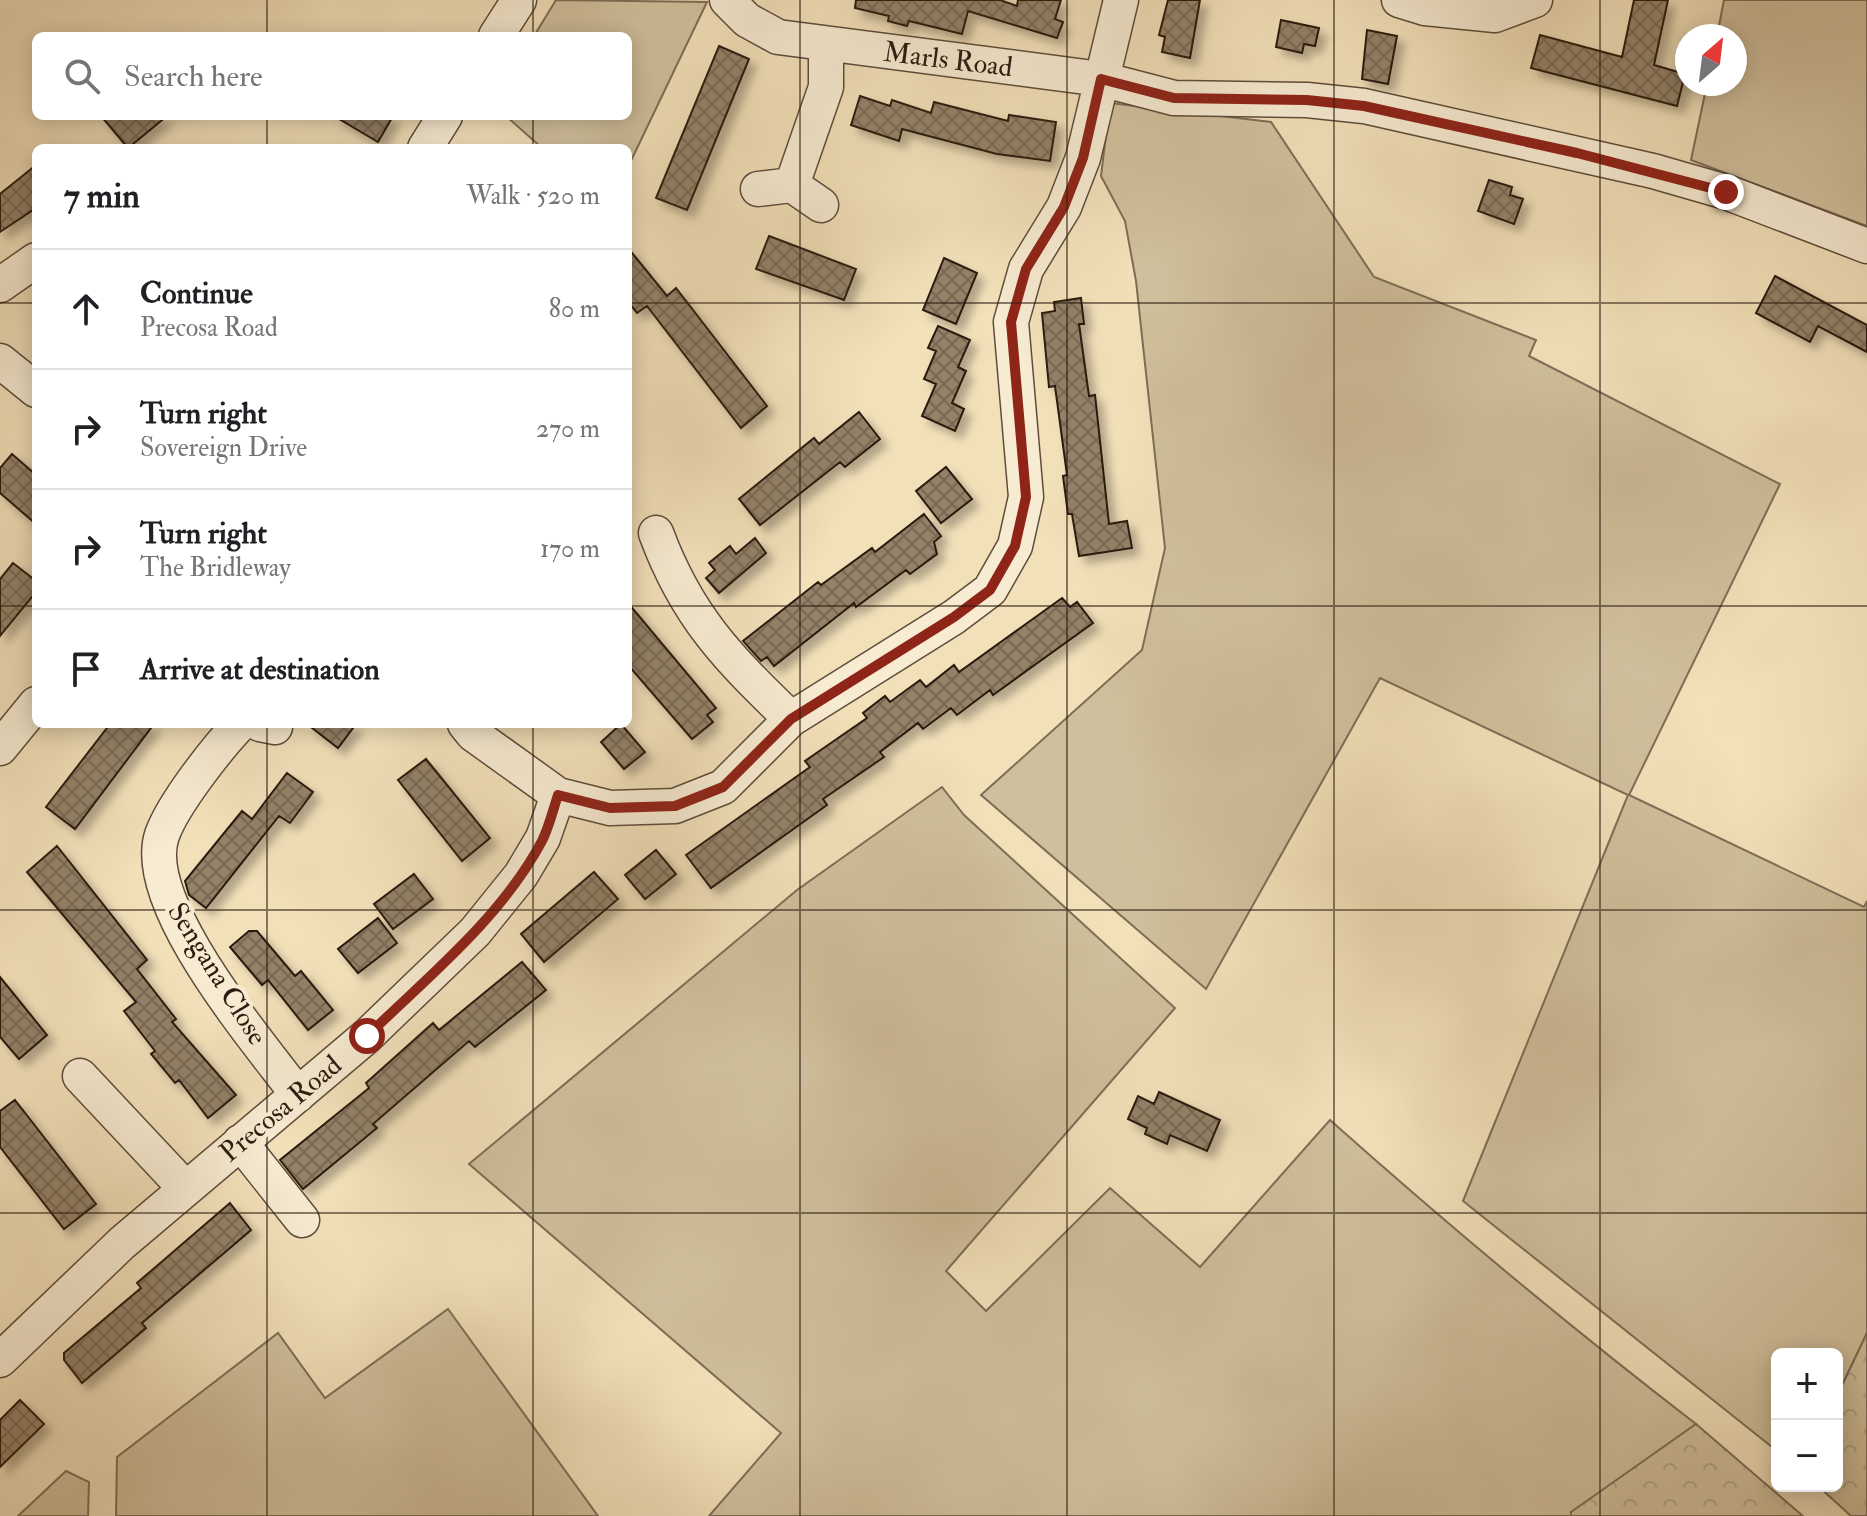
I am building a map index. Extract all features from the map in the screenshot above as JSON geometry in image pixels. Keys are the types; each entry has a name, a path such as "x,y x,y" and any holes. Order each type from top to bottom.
{"street":[{"path":"499,32 519,0"},
{"name":"Marls Road","path":"727,0 747,20 778,37 1101,79 1174,98 1307,100 1424,118 1653,171 1726,192 1867,246"},
{"path":"468,728 558,795 610,808 675,806 723,787 791,719 954,617 990,590 1015,546 1026,497 1011,322 1026,269 1064,207 1083,158 1121,0"},
{"path":"1399,0 1425,8 1495,15 1535,0"},
{"path":"792,185 826,87 826,45"},
{"path":"428,144 442,120"},
{"path":"758,189 792,185 821,205"},
{"path":"0,285 32,263"},
{"path":"0,361 32,387"},
{"path":"658,531 670,571 693,614 731,661 791,719"},
{"path":"0,748 32,709"},
{"name":"Sengana Close","path":"237,728 215,754 162,836 160,876 174,914 216,983 298,1095"},
{"name":"Precosa Road","path":"0,1360 185,1188 367,1036 475,932 521,875 543,838 558,795"},
{"path":"80,1076 185,1188"},
{"path":"240,1142 302,1220"}],"green space":[{"path":"556,0 707,2 632,159 632,144 538,144 510,120 632,120 632,32 536,32"},
{"path":"1724,0 1867,0 1867,226 1691,160 1704,96 1747,96 1747,24 1719,24"},
{"path":"1110,103 1271,122 1374,277 1536,340 1529,356 1780,484 1629,795 1864,907 1867,901 1867,1333 1843,1383 1843,1348 1771,1348 1771,1446 1463,1201 1628,795 1380,678 1206,989 981,795 1142,650 1165,548 1136,281 1125,221 1101,176"},
{"path":"942,787 964,815 1175,1008 946,1271 986,1311 1110,1188 1200,1267 1330,1120 1510,1275 1696,1424 1571,1516 709,1516 781,1433 469,1164 797,890"},
{"path":"448,1309 598,1516 116,1516 117,1457 278,1333 325,1398"},
{"path":"1867,1333 1867,1516 1851,1516 1825,1492 1843,1492 1843,1383"},
{"path":"1696,1424 1771,1488 1771,1492 1775,1492 1803,1516 1571,1516 1571,1512"},
{"path":"66,1471 89,1482 88,1516 18,1516"}],"building":[{"path":"856,0 1000,0 1017,6 1018,0 1061,0 1055,19 1063,22 1057,38 968,11 962,34 909,21 907,26 888,21 889,16 855,8"},
{"path":"1168,0 1200,0 1190,58 1162,52 1165,37 1159,35"},
{"path":"1634,0 1668,0 1654,65 1675,71 1675,96 1680,96 1677,106 1531,68 1540,35 1622,57"},
{"path":"1281,20 1319,28 1315,46 1304,44 1302,53 1276,47"},
{"path":"1367,30 1397,36 1388,84 1362,79"},
{"path":"719,46 749,59 687,210 656,198"},
{"path":"860,96 890,106 892,100 931,113 934,102 1008,121 1009,115 1056,122 1050,161 997,154 902,129 899,141 851,125"},
{"path":"104,120 162,120 133,144 125,144"},
{"path":"341,120 391,120 378,142"},
{"path":"32,168 32,211 0,232 0,194"},
{"path":"1489,180 1512,187 1510,195 1523,199 1514,224 1478,211"},
{"path":"769,236 856,269 844,300 756,269"},
{"path":"632,253 667,296 676,288 767,406 741,428 647,306 637,313 632,307"},
{"path":"944,258 977,273 956,324 923,310"},
{"path":"1775,276 1867,325 1867,352 1818,326 1810,342 1756,313"},
{"path":"1081,298 1084,324 1079,324 1089,396 1095,395 1109,524 1127,521 1132,548 1079,556 1072,514 1068,514 1063,476 1067,475 1055,386 1049,387 1042,313 1055,311 1054,302"},
{"path":"938,326 970,340 958,367 966,371 952,403 964,409 955,431 922,416 936,384 924,379 936,351 928,348"},
{"path":"859,412 880,439 845,467 840,462 760,525 739,499 814,438 819,444"},
{"path":"12,454 32,472 32,521 0,493 0,468"},
{"path":"946,467 972,499 941,523 916,491"},
{"path":"924,514 941,536 934,542 937,554 910,574 906,570 856,607 854,603 774,666 767,657 761,661 743,641 818,582 821,585 872,548 875,552"},
{"path":"755,538 766,553 719,593 706,578 715,570 709,563 730,546 736,554"},
{"path":"13,563 32,578 32,597 0,636 0,579"},
{"path":"1062,598 1070,607 1077,602 1093,623 993,695 990,690 957,715 951,708 923,729 918,723 880,752 884,757 823,799 827,805 711,888 686,855 810,767 805,761 867,718 863,713 885,696 890,702 920,680 926,687 954,665 959,672"},
{"path":"632,608 716,708 707,715 713,722 692,739 632,670"},
{"path":"107,728 151,728 75,829 46,807"},
{"path":"312,728 353,728 338,748"},
{"path":"617,728 624,728 645,752 624,769 601,742"},
{"path":"426,759 490,838 462,861 398,780"},
{"path":"287,773 313,792 290,823 279,816 206,908 189,895 185,881 242,811 252,819"},
{"path":"57,846 147,960 137,969 176,1019 172,1022 236,1095 208,1118 179,1080 175,1083 151,1054 155,1051 124,1011 136,1002 27,872"},
{"path":"656,850 676,874 645,899 625,875"},
{"path":"594,872 618,899 544,962 521,934"},
{"path":"414,874 433,899 393,929 374,904"},
{"path":"378,918 397,943 358,973 338,949"},
{"path":"249,931 257,931 295,976 301,971 333,1010 308,1030 268,980 262,985 230,947"},
{"path":"522,962 546,990 475,1047 469,1041 373,1124 377,1128 303,1189 280,1160 369,1088 366,1083 433,1023 439,1030"},
{"path":"0,977 47,1035 19,1059 0,1037"},
{"path":"1159,1092 1220,1120 1207,1151 1170,1135 1167,1144 1145,1134 1147,1128 1128,1119 1138,1096 1154,1104"},
{"path":"15,1100 96,1204 64,1229 0,1147 0,1111"},
{"path":"230,1203 251,1230 142,1323 146,1328 82,1383 64,1360 64,1353 141,1288 137,1283"},
{"path":"20,1400 44,1424 0,1467 0,1420"}],"route":[{"path":"367,1036 475,932 521,875 543,838 558,795 610,808 675,806 723,787 791,719 954,617 990,590 1015,546 1026,497 1013,379 1011,322 1026,269 1064,207 1083,158 1101,79 1174,98 1238,102 1307,100 1364,106 1653,171 1726,192"}]}
